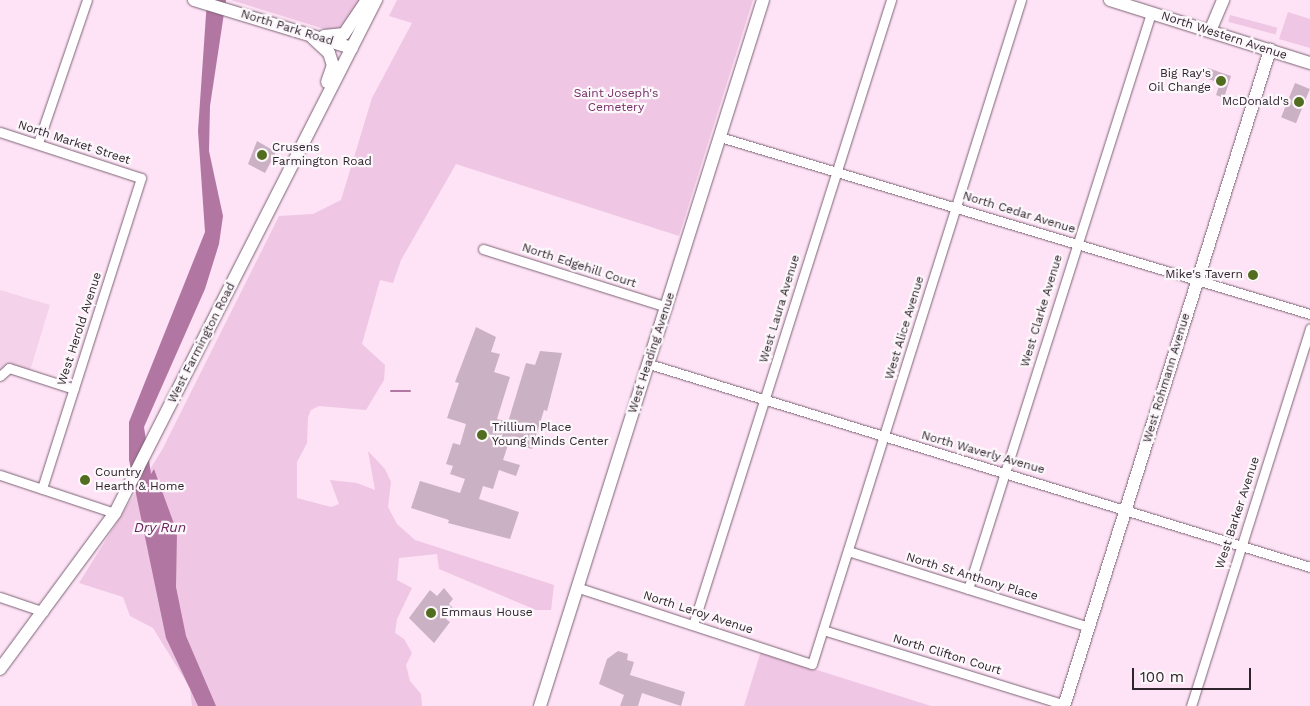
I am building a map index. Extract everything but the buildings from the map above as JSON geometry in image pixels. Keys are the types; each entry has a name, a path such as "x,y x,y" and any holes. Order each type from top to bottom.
{"street":[{"path":"38,143 87,0"},
{"path":"309,35 344,34 367,0"},
{"name":"West Farmington Road","path":"0,669 44,612 115,513 376,0"},
{"name":"West Heading Avenue","path":"540,706 576,587 649,364 763,0"},
{"name":"West Laura Avenue","path":"693,625 891,0"},
{"name":"West Alice Avenue","path":"812,664 1021,0"},
{"name":"North Western Avenue","path":"1110,0 1310,63"},
{"path":"1210,31 1223,0"},
{"name":"North Park Road","path":"198,1 352,48"},
{"name":"West Clarke Avenue","path":"968,589 1151,12"},
{"path":"309,35 329,53 333,65 317,116"},
{"name":"West Rohmann Avenue","path":"1064,706 1270,50"},
{"name":"North Market Street","path":"0,132 141,178"},
{"name":"North Cedar Avenue","path":"720,137 837,170 1310,314"},
{"name":"West Herold Avenue","path":"42,489 141,178"},
{"name":"North Edgehill Court","path":"483,249 667,307"},
{"name":"West Barker Avenue","path":"1191,706 1310,328"},
{"name":"North Waverly Avenue","path":"649,364 764,401 1126,508 1310,567"},
{"path":"0,376 9,368 74,389"},
{"path":"0,475 115,513"},
{"name":"North St Anthony Place","path":"848,552 1089,627"},
{"name":"North Leroy Avenue","path":"576,587 812,664"},
{"path":"0,598 44,612"},
{"name":"North Clifton Court","path":"823,630 1064,706"}],"shaded area":[{"path":"0,290 50,305 29,374 9,368 0,376"}],"green space":[{"path":"231,0 364,0 352,25 334,32"},
{"name":"Saint Joseph's Cemetery","path":"397,0 753,0 679,236 456,164 401,260 393,283 380,280 362,344 385,365 384,380 366,410 319,406 311,410 308,417 307,443 297,462 297,498 331,507 339,504 330,480 357,483 375,490 368,451 385,469 391,482 388,507 397,524 415,540 554,585 551,610 536,610 439,569 437,554 399,558 397,580 412,588 397,619 395,633 404,639 412,653 406,665 410,681 421,694 422,706 192,706 190,688 153,628 130,616 123,597 79,583 162,450 279,216 313,214 341,200 372,98 412,23 389,16"},
{"path":"1288,12 1310,19 1310,48 1279,39"},
{"path":"1230,15 1277,28 1276,34 1228,22"},
{"path":"761,651 795,663 931,706 744,706"}],"water":[{"name":"Dry Run","path":"207,0 226,0 210,106 209,151 223,216 219,244 205,289 144,427 151,474 154,469 177,532 176,587 186,636 216,706 198,706 166,638 135,489 143,490 135,487 129,460 129,422 205,232 198,131"}],"waterway":[{"path":"391,391 410,391"}],"place":[{"name":"Big Ray's Oil Change","path":"1221,81"},
{"name":"McDonald's","path":"1299,102"},
{"name":"Crusens Farmington Road","path":"262,155"},
{"name":"Mike's Tavern","path":"1253,275"},
{"name":"Trillium Place Young Minds Center","path":"482,435"},
{"name":"Country Hearth & Home","path":"85,480"},
{"name":"Emmaus House","path":"431,613"}]}
